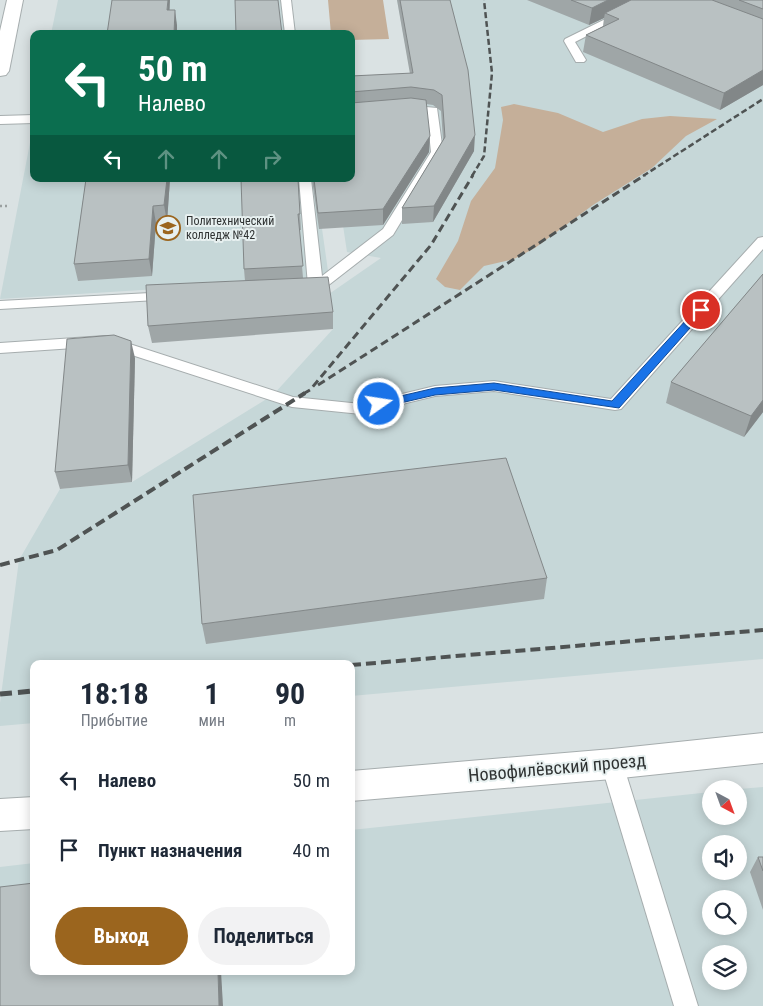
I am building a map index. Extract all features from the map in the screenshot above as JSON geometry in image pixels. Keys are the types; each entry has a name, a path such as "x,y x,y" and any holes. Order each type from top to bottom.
{"street":[{"path":"0,71 15,0"},
{"name":"Новофилёвский проезд","path":"355,786 612,764 763,748"},
{"path":"0,815 30,813"}],"lane":[{"path":"286,0 290,30"},
{"path":"580,60 569,41 652,0"},
{"path":"296,289 316,288 388,232 438,152 433,111 412,108 394,110"},
{"path":"0,120 30,119"},
{"path":"305,182 316,288"},
{"path":"0,348 105,340 292,402 361,409 435,391 494,386 615,405 763,241"},
{"path":"0,305 179,295"},
{"path":"612,764 686,1006"}],"path":[{"path":"0,206 8,206"}],"shaded area":[{"path":"58,0 291,0 295,30 52,30"},
{"path":"328,0 383,0 389,39 355,40 355,30 331,30"},
{"path":"397,0 763,0 763,659 355,696 355,660 30,660 30,723 0,726 0,703 19,560 60,489 132,482 273,395 333,329 329,294 381,258 347,252 336,182 355,182 355,92 467,86 412,82"},
{"path":"514,104 558,113 603,132 642,119 670,116 717,119 686,136 652,168 593,205 535,248 514,259 484,266 460,290 445,287 436,279 458,241 471,201 495,168 503,120 501,107"},
{"name":"Политехнический колледж №42","path":"30,143 30,182 315,182 329,278 0,299"},
{"path":"763,787 763,1006 0,1006 0,867 30,863 30,975 355,975 355,830 702,793 702,825 748,825 748,788"}],"building":[{"path":"112,0 168,0 167,10 175,10 174,30 108,30"},
{"path":"235,0 278,0 282,30 236,30"},
{"path":"400,0 450,0 468,70 475,135 434,206 402,208 445,137 442,95 434,90 411,87 355,92 355,76 413,73"},
{"path":"571,0 608,0 592,8"},
{"path":"631,0 712,0 763,19 763,70 724,93 586,35 619,19 605,13"},
{"path":"739,0 763,0 763,9"},
{"path":"411,98 426,100 430,136 383,209 318,213 314,182 355,182 355,103"},
{"path":"86,182 167,182 164,205 153,206 149,259 74,264"},
{"path":"241,182 298,182 300,214 298,214 303,266 244,269"},
{"path":"763,274 763,400 751,416 671,382"},
{"path":"328,277 333,312 148,326 146,285"},
{"path":"114,335 131,341 128,465 55,472 67,339"},
{"path":"506,458 547,578 202,624 193,495"},
{"path":"758,857 763,857 763,871"},
{"path":"30,883 30,975 218,975 219,1006 0,1006 0,887"}],"railway":[{"path":"472,176 484,156 492,73 484,0"},
{"path":"643,176 763,99"},
{"path":"303,394 310,390 431,245 473,175"},
{"path":"318,385 645,175"},
{"path":"0,565 57,550 305,393"},
{"path":"355,665 763,630"},
{"path":"0,694 30,691"}],"place":[{"name":"Политехнический колледж №42","path":"168,228"}],"route":[{"path":"379,404 435,391 494,386 615,405 701,310"}]}
